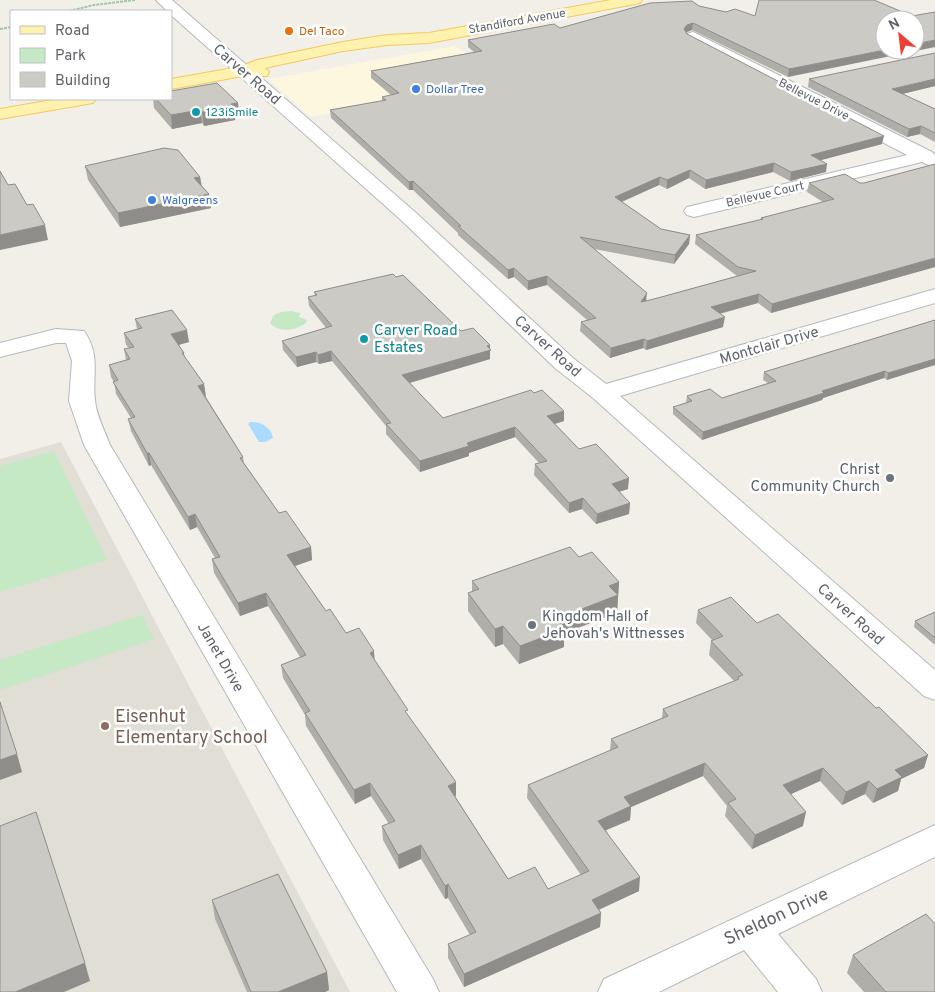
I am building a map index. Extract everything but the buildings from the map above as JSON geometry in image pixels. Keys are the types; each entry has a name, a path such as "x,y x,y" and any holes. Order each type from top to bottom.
{"main road":[{"name":"Standiford Avenue","path":"172,84 243,71 281,70 416,45 429,38 636,0"},
{"path":"0,114 81,100"}],"street":[{"name":"Carver Road","path":"163,0 408,216 564,363 602,393 935,688"},
{"name":"Bellevue Drive","path":"693,36 930,159"},
{"path":"786,85 814,79"},
{"name":"Bellevue Court","path":"694,211 930,159"},
{"name":"Montclair Drive","path":"602,393 935,296"},
{"name":"Janet Drive","path":"0,350 56,336 76,336 84,361 82,401 97,445 419,992"},
{"name":"Sheldon Drive","path":"618,992 935,840"},
{"path":"750,928 802,992"}],"path":[{"path":"73,10 94,5 135,0"}],"shaded area":[{"path":"455,46 508,79 310,117 268,79"},
{"name":"Eisenhut Elementary School","path":"61,442 350,992 0,992 0,459"}],"green space":[{"path":"291,311 300,313 299,317 307,320 306,323 298,328 283,330 270,323 274,315"},
{"path":"54,451 107,560 0,592 0,466"},
{"path":"142,615 154,639 0,690 0,660"}],"water":[{"path":"250,422 264,426 270,431 273,438 265,442 259,442 248,424"}],"place":[{"name":"Del Taco","path":"289,31"},
{"name":"Dollar Tree","path":"416,89"},
{"name":"123iSmile","path":"196,112"},
{"name":"Walgreens","path":"152,200"},
{"name":"Carver Road Estates","path":"364,339"},
{"name":"Christ Community Church","path":"890,478"},
{"name":"Kingdom Hall of Jehovah's Wittnesses","path":"532,625"},
{"name":"Eisenhut Elementary School","path":"105,726"}]}
